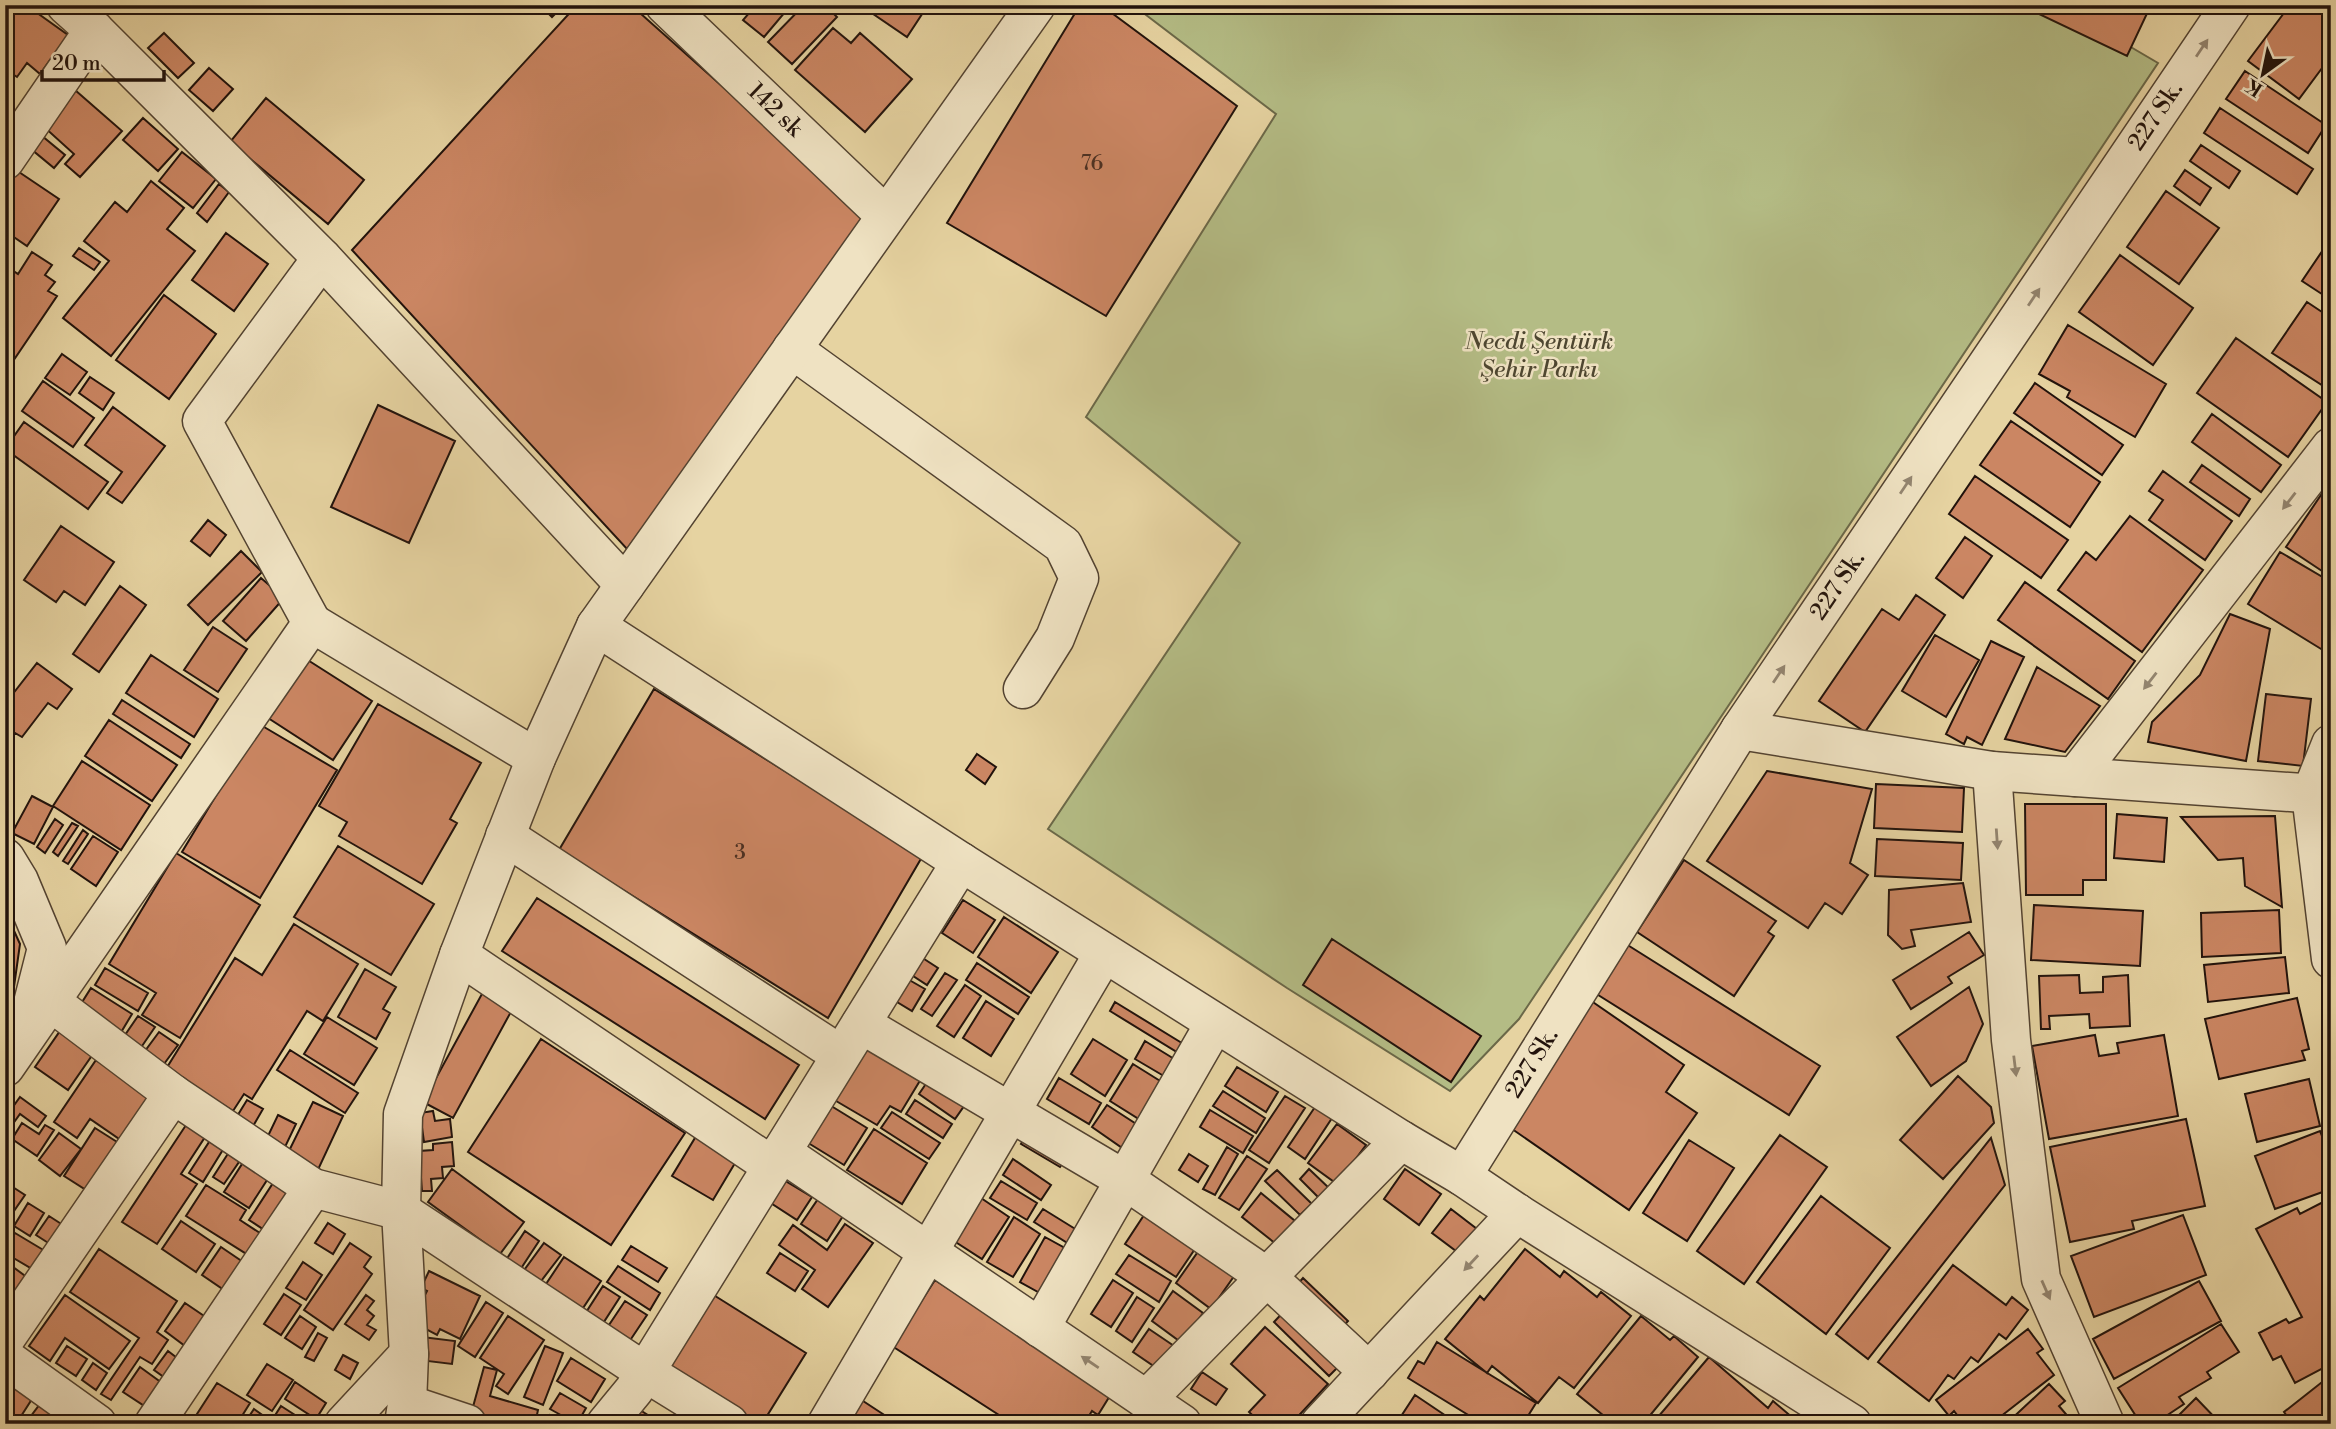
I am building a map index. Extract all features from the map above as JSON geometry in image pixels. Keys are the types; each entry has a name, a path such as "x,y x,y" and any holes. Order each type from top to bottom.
{"street":[{"path":"66,5 322,258 625,585"},
{"name":"142 sk","path":"665,5 886,216"},
{"path":"467,1424 406,1414 409,1353 401,1211 403,1114 459,955 536,758 596,626 1036,5"},
{"name":"227 Sk.","path":"1462,1176 1740,730 2231,5"},
{"path":"5,160 94,30"},
{"path":"322,258 202,421 312,623 536,758"},
{"path":"792,349 1063,545 1079,578 1055,638 1023,689"},
{"path":"2075,777 2331,447"},
{"path":"15,1052 312,623"},
{"path":"596,626 1104,953 1852,1424"},
{"path":"1740,730 1992,771 2321,794"},
{"path":"2331,744 2321,794 2331,959"},
{"path":"1992,771 2011,1040 2041,1279 2105,1424"},
{"path":"505,836 824,1044"},
{"path":"5,858 19,881 47,948 15,1052"},
{"path":"606,1424 634,1390 961,862"},
{"path":"827,1424 1104,953"},
{"path":"459,955 777,1159 928,1252 1182,1424"},
{"path":"51,1002 173,1094 313,1188 401,1211 645,1372 729,1424"},
{"path":"1040,1328 1215,1023"},
{"path":"861,1024 1125,1180 1267,1277 1369,1372"},
{"path":"5,1339 173,1094"},
{"path":"1146,1399 1401,1140"},
{"path":"154,1424 313,1188"},
{"path":"1320,1424 1517,1213"},
{"path":"344,1424 409,1353"},
{"path":"5,1358 97,1424"}],"green space":[{"name":"Necdi Şentürk Şehir Parkı","path":"1133,5 2059,5 2158,63 1519,1019 1450,1091 1287,988 1048,829 1240,543 1086,417 1276,114"}],"building":[{"path":"5,5 10,5 15,10 5,20"},
{"path":"19,5 26,5 68,35 40,74 27,63 17,77 5,69 5,24"},
{"path":"540,5 564,5 552,17"},
{"path":"577,5 631,5 870,218 627,549 352,250"},
{"path":"756,5 791,5 764,37 743,20"},
{"path":"804,5 825,5 837,17 792,64 768,42"},
{"path":"860,5 928,5 907,37"},
{"path":"1080,5 1101,5 1237,106 1106,316 947,223"},
{"path":"2020,5 2151,5 2127,56"},
{"path":"2290,5 2331,5 2331,56 2299,99 2248,61"},
{"path":"833,28 851,43 860,33 912,79 865,132 795,70"},
{"path":"164,33 194,63 178,78 148,48"},
{"path":"209,68 233,89 213,111 189,90"},
{"path":"2245,71 2326,125 2308,153 2226,99"},
{"path":"75,90 122,131 80,177 65,164 74,154 43,126"},
{"path":"266,98 364,180 328,224 230,142"},
{"path":"2220,108 2313,169 2297,194 2204,133"},
{"path":"143,118 178,149 158,171 123,140"},
{"path":"36,131 65,155 54,168 25,144"},
{"path":"2201,145 2240,171 2229,188 2190,161"},
{"path":"182,152 216,179 193,208 159,181"},
{"path":"13,168 59,199 27,246 5,231 5,179"},
{"path":"2185,170 2211,188 2200,205 2174,186"},
{"path":"151,181 184,208 167,229 195,251 111,356 63,318 109,261 84,241 115,202 127,212"},
{"path":"219,184 229,192 207,222 197,213"},
{"path":"2166,191 2219,228 2179,284 2127,247"},
{"path":"226,233 268,264 234,311 192,280"},
{"path":"2331,238 2331,300 2302,281"},
{"path":"79,248 100,262 94,270 73,256"},
{"path":"32,252 52,265 45,275 55,282 48,291 57,296 5,373 5,274 9,268 18,274"},
{"path":"2120,255 2193,308 2153,365 2079,312"},
{"path":"164,295 216,334 169,399 116,360"},
{"path":"2307,302 2331,318 2331,391 2272,353"},
{"path":"2068,325 2166,384 2135,437 2067,397 2070,391 2039,374"},
{"path":"2236,338 2327,402 2288,457 2197,393"},
{"path":"62,354 87,372 70,395 45,378"},
{"path":"90,377 114,393 103,410 79,393"},
{"path":"43,381 94,418 73,447 22,411"},
{"path":"2035,383 2123,445 2102,475 2014,413"},
{"path":"378,405 455,441 409,543 331,507"},
{"path":"113,407 165,446 122,503 107,493 122,472 85,445"},
{"path":"2212,414 2281,465 2261,492 2192,442"},
{"path":"2011,421 2100,482 2070,527 1980,465"},
{"path":"24,422 108,482 88,509 5,449"},
{"path":"2202,465 2250,499 2239,516 2190,482"},
{"path":"2163,471 2232,521 2205,560 2149,520 2163,500 2149,491"},
{"path":"1975,476 2068,540 2041,578 1949,514"},
{"path":"2331,480 2331,577 2286,547"},
{"path":"2130,516 2203,570 2142,652 2058,590 2086,552 2096,560"},
{"path":"208,520 226,535 210,556 191,541"},
{"path":"61,526 114,562 85,605 64,591 56,602 24,580"},
{"path":"1965,537 1992,556 1963,598 1936,578"},
{"path":"241,551 262,572 208,625 188,605"},
{"path":"2280,552 2331,582 2331,644 2326,652 2248,604"},
{"path":"261,578 284,598 246,641 223,621"},
{"path":"2025,582 2135,661 2108,699 1998,620"},
{"path":"120,586 146,605 99,672 73,654"},
{"path":"1916,595 1945,615 1865,732 1819,701 1882,609 1899,620"},
{"path":"2230,614 2270,629 2246,761 2148,742 2152,722 2200,675"},
{"path":"213,627 247,649 218,692 184,670"},
{"path":"1935,635 1979,660 1946,717 1902,691"},
{"path":"1991,641 2024,657 1982,745 1967,737 1964,744 1946,734"},
{"path":"151,655 218,699 194,737 126,693"},
{"path":"303,657 372,701 333,760 265,716"},
{"path":"37,663 72,689 57,709 48,703 22,737 15,733 5,746 5,704"},
{"path":"2037,667 2100,706 2065,752 2005,739"},
{"path":"654,689 922,857 828,1018 559,850"},
{"path":"2266,694 2311,699 2303,766 2258,761"},
{"path":"122,700 190,744 181,758 113,714"},
{"path":"378,704 481,763 450,819 457,823 422,884 339,836 347,822 319,806"},
{"path":"109,720 177,765 152,801 85,756"},
{"path":"259,724 337,770 260,898 182,852"},
{"path":"977,754 996,767 985,784 966,770"},
{"path":"82,761 150,805 121,850 53,806"},
{"path":"1767,771 1872,789 1850,863 1868,875 1842,914 1825,903 1808,928 1707,861"},
{"path":"1876,784 1964,788 1962,832 1874,828"},
{"path":"32,796 53,807 34,844 12,833"},
{"path":"2025,804 2106,804 2106,880 2083,880 2083,895 2026,895"},
{"path":"2117,814 2167,818 2164,862 2114,858"},
{"path":"2275,816 2282,907 2245,886 2243,858 2218,860 2181,817"},
{"path":"55,819 63,825 45,853 37,847"},
{"path":"72,823 78,826 58,856 53,852"},
{"path":"83,830 88,834 68,864 63,861"},
{"path":"93,836 118,852 96,886 71,869"},
{"path":"1877,839 1963,843 1961,880 1875,876"},
{"path":"338,846 434,904 391,975 294,917"},
{"path":"176,853 260,905 180,1038 142,1015 156,993 109,964"},
{"path":"1684,860 1776,921 1768,932 1774,936 1734,996 1637,932"},
{"path":"1963,883 1971,922 1911,930 1915,946 1902,949 1888,935 1889,890"},
{"path":"537,898 799,1065 765,1119 502,951"},
{"path":"963,900 995,920 973,953 942,933"},
{"path":"2034,905 2143,911 2140,966 2031,960"},
{"path":"2279,910 2281,953 2202,957 2201,913"},
{"path":"5,911 20,944 5,1051"},
{"path":"1004,917 1058,952 1031,993 978,957"},
{"path":"294,924 358,964 323,1021 307,1011 252,1099 244,1094 233,1111 166,1069 235,958 262,975"},
{"path":"1969,932 1984,955 1948,977 1952,983 1911,1009 1893,980"},
{"path":"1332,939 1481,1036 1451,1082 1303,985"},
{"path":"1626,944 1820,1066 1789,1115 1595,993"},
{"path":"918,955 938,968 927,985 907,972"},
{"path":"2285,957 2289,993 2208,1002 2204,965"},
{"path":"977,963 1029,997 1018,1014 966,980"},
{"path":"105,968 148,993 138,1011 95,985"},
{"path":"365,969 396,987 383,1009 390,1013 376,1039 338,1017"},
{"path":"945,973 957,980 932,1016 921,1009"},
{"path":"2079,975 2080,993 2103,992 2103,977 2128,975 2130,1026 2090,1028 2089,1014 2049,1016 2050,1029 2041,1029 2039,976"},
{"path":"904,977 925,989 912,1011 892,999"},
{"path":"965,985 981,996 954,1037 937,1026"},
{"path":"1969,987 1983,1024 1966,1061 1931,1086 1897,1037"},
{"path":"91,988 132,1014 120,1034 79,1007"},
{"path":"483,992 513,1008 453,1118 423,1102"},
{"path":"1587,998 1684,1065 1666,1092 1697,1113 1629,1210 1502,1122"},
{"path":"2297,998 2309,1049 2302,1051 2305,1060 2219,1079 2205,1019"},
{"path":"986,1001 1014,1019 991,1056 963,1038"},
{"path":"1115,1002 1190,1048 1185,1057 1110,1011"},
{"path":"138,1016 155,1027 140,1049 123,1038"},
{"path":"327,1017 377,1048 354,1085 304,1054"},
{"path":"60,1031 93,1054 68,1090 35,1067"},
{"path":"159,1032 178,1045 164,1064 145,1051"},
{"path":"870,1035 927,1069 901,1112 890,1106 877,1125 831,1098"},
{"path":"2095,1035 2099,1056 2119,1053 2117,1043 2164,1035 2178,1116 2049,1139 2032,1046"},
{"path":"541,1039 685,1133 611,1245 468,1152"},
{"path":"1093,1039 1127,1060 1105,1096 1071,1074"},
{"path":"1145,1041 1184,1065 1174,1082 1135,1059"},
{"path":"290,1050 358,1093 345,1113 277,1070"},
{"path":"96,1060 158,1102 128,1145 90,1119 77,1138 54,1122"},
{"path":"1133,1064 1173,1089 1150,1126 1110,1101"},
{"path":"1237,1067 1278,1092 1266,1112 1225,1086"},
{"path":"934,1072 971,1096 955,1119 919,1094"},
{"path":"1958,1076 1991,1107 1994,1123 1943,1179 1900,1140"},
{"path":"1059,1078 1101,1103 1089,1124 1047,1099"},
{"path":"2309,1079 2320,1126 2257,1142 2245,1094"},
{"path":"1223,1091 1265,1118 1256,1133 1213,1106"},
{"path":"1285,1096 1305,1108 1269,1163 1249,1150"},
{"path":"20,1097 46,1116 38,1127 20,1114 5,1135 5,1118"},
{"path":"247,1100 263,1109 252,1128 236,1118"},
{"path":"915,1100 952,1124 943,1138 906,1114"},
{"path":"313,1102 343,1116 316,1174 285,1159"},
{"path":"828,1104 867,1128 844,1165 805,1141"},
{"path":"1317,1104 1334,1115 1305,1159 1288,1147"},
{"path":"1107,1105 1144,1129 1128,1152 1092,1127"},
{"path":"1210,1110 1253,1136 1243,1153 1200,1127"},
{"path":"433,1111 435,1121 450,1119 452,1137 424,1142 420,1113"},
{"path":"892,1112 940,1143 929,1159 881,1128"},
{"path":"278,1115 296,1124 285,1147 267,1138"},
{"path":"2186,1119 2205,1206 2132,1221 2134,1229 2070,1242 2050,1147"},
{"path":"188,1122 207,1134 181,1174 197,1184 157,1244 122,1222"},
{"path":"22,1123 39,1134 45,1125 54,1130 37,1156 12,1139"},
{"path":"1337,1124 1366,1145 1337,1184 1308,1163"},
{"path":"95,1128 125,1147 94,1195 64,1176"},
{"path":"701,1128 741,1153 713,1200 672,1176"},
{"path":"874,1129 927,1163 902,1204 847,1170"},
{"path":"2320,1131 2331,1159 2331,1189 2275,1209 2255,1156"},
{"path":"1028,1132 1067,1156 1060,1167 1021,1144"},
{"path":"59,1133 81,1149 60,1176 39,1160"},
{"path":"1780,1135 1827,1167 1744,1284 1697,1251"},
{"path":"1991,1138 2005,1185 1868,1359 1836,1334"},
{"path":"211,1139 224,1148 203,1182 189,1173"},
{"path":"1689,1140 1734,1168 1687,1241 1643,1213"},
{"path":"452,1142 454,1166 442,1167 443,1178 431,1179 432,1191 422,1191 419,1151 433,1150 433,1144"},
{"path":"1227,1147 1238,1154 1215,1195 1203,1189"},
{"path":"229,1152 241,1159 224,1184 213,1177"},
{"path":"1189,1154 1208,1166 1198,1182 1179,1170"},
{"path":"1247,1156 1267,1169 1239,1210 1219,1198"},
{"path":"1013,1159 1051,1185 1041,1200 1003,1175"},
{"path":"244,1161 269,1177 249,1208 224,1192"},
{"path":"452,1169 524,1222 500,1254 428,1202"},
{"path":"1309,1169 1330,1189 1320,1199 1300,1179"},
{"path":"1405,1169 1441,1194 1419,1225 1384,1199"},
{"path":"1277,1170 1312,1204 1300,1215 1265,1181"},
{"path":"777,1176 812,1197 797,1220 763,1198"},
{"path":"275,1180 297,1195 272,1235 249,1220"},
{"path":"1001,1181 1037,1203 1027,1220 990,1198"},
{"path":"5,1182 25,1195 5,1224"},
{"path":"206,1185 246,1210 240,1220 269,1239 256,1260 186,1216"},
{"path":"1261,1193 1295,1221 1276,1244 1242,1217"},
{"path":"1821,1196 1890,1248 1826,1334 1757,1282"},
{"path":"981,1198 1009,1217 982,1259 954,1241"},
{"path":"2331,1198 2331,1364 2295,1383 2281,1356 2273,1360 2259,1333 2286,1319 2289,1323 2302,1317 2256,1229 2297,1208 2300,1214"},
{"path":"818,1199 843,1216 827,1241 801,1224"},
{"path":"28,1203 44,1213 30,1236 14,1226"},
{"path":"1150,1206 1201,1240 1176,1277 1125,1244"},
{"path":"1043,1209 1085,1235 1077,1249 1034,1222"},
{"path":"1451,1209 1477,1229 1460,1254 1432,1233"},
{"path":"2183,1215 2206,1275 2094,1317 2071,1256"},
{"path":"49,1216 69,1229 56,1248 36,1235"},
{"path":"1014,1217 1040,1234 1013,1277 987,1262"},
{"path":"181,1221 215,1244 196,1272 162,1249"},
{"path":"328,1223 345,1234 333,1254 315,1243"},
{"path":"845,1224 873,1243 828,1307 802,1289 815,1270 779,1245 793,1225 827,1250"},
{"path":"525,1231 539,1241 518,1273 504,1263"},
{"path":"15,1233 55,1257 44,1276 5,1253"},
{"path":"1045,1237 1072,1252 1047,1297 1020,1282"},
{"path":"350,1243 371,1257 364,1267 372,1274 333,1330 304,1310"},
{"path":"544,1243 561,1255 538,1285 522,1273"},
{"path":"631,1246 667,1268 658,1282 622,1260"},
{"path":"1202,1246 1237,1272 1211,1309 1176,1283"},
{"path":"221,1247 246,1264 227,1292 202,1275"},
{"path":"99,1249 177,1301 157,1332 168,1340 152,1364 140,1357 111,1400 101,1394 139,1338 70,1292"},
{"path":"1525,1249 1560,1277 1564,1271 1597,1297 1601,1292 1631,1316 1574,1388 1559,1377 1538,1403 1492,1366 1487,1373 1445,1339 1480,1296 1484,1300"},
{"path":"780,1253 808,1271 795,1291 767,1273"},
{"path":"1129,1255 1171,1281 1159,1302 1116,1274"},
{"path":"564,1257 601,1281 579,1314 542,1290"},
{"path":"5,1261 36,1284 17,1308 5,1299"},
{"path":"303,1262 322,1275 306,1300 286,1288"},
{"path":"1953,1265 2006,1305 2012,1297 2028,1310 2006,1339 1999,1334 1978,1362 1971,1357 1954,1379 1948,1375 1929,1401 1878,1362"},
{"path":"618,1266 660,1293 650,1310 607,1282"},
{"path":"429,1271 480,1296 460,1339 440,1329 437,1335 418,1325 419,1307 427,1291 421,1288"},
{"path":"1303,1278 1348,1321 1334,1336 1290,1293"},
{"path":"935,1280 1111,1394 1098,1415 1092,1411 1084,1424 1013,1424 892,1346"},
{"path":"1113,1280 1133,1293 1111,1327 1091,1314"},
{"path":"2199,1281 2221,1321 2114,1379 2093,1339"},
{"path":"603,1286 620,1297 600,1328 583,1317"},
{"path":"1173,1291 1203,1313 1182,1343 1152,1321"},
{"path":"284,1294 301,1305 281,1335 264,1324"},
{"path":"712,1294 806,1353 762,1424 755,1424 666,1368"},
{"path":"65,1295 130,1341 109,1369 65,1338 50,1361 29,1346"},
{"path":"366,1295 374,1301 367,1310 374,1316 367,1325 376,1330 369,1340 345,1324"},
{"path":"1137,1297 1154,1308 1132,1342 1116,1331"},
{"path":"625,1301 647,1315 627,1345 605,1331"},
{"path":"486,1302 503,1313 475,1357 458,1346"},
{"path":"185,1303 210,1320 189,1349 165,1331"},
{"path":"1288,1307 1343,1362 1329,1376 1274,1322"},
{"path":"300,1316 316,1327 302,1349 285,1338"},
{"path":"508,1316 544,1340 508,1394 496,1386 504,1374 480,1358"},
{"path":"1641,1316 1670,1340 1674,1336 1698,1357 1643,1424 1614,1424 1577,1394"},
{"path":"2221,1324 2239,1352 2207,1372 2211,1378 2179,1397 2184,1404 2154,1424 2141,1424 2118,1388"},
{"path":"1265,1327 1328,1384 1291,1424 1262,1424 1249,1412 1265,1395 1231,1364"},
{"path":"1149,1329 1177,1348 1161,1371 1133,1352"},
{"path":"2028,1329 2043,1349 2037,1353 2054,1375 1991,1424 1964,1424 1954,1411 1949,1416 1936,1400"},
{"path":"318,1333 327,1338 314,1361 305,1357"},
{"path":"422,1337 455,1341 452,1364 419,1360"},
{"path":"1437,1342 1536,1403 1523,1424 1483,1424 1408,1378 1418,1361 1424,1364"},
{"path":"67,1346 87,1359 76,1376 56,1363"},
{"path":"545,1346 563,1353 543,1405 524,1397"},
{"path":"168,1351 181,1361 168,1380 154,1370"},
{"path":"343,1355 358,1363 350,1379 335,1370"},
{"path":"1709,1357 1768,1408 1773,1401 1800,1424 1684,1424 1680,1420 1676,1424 1652,1424"},
{"path":"571,1358 605,1379 591,1402 557,1381"},
{"path":"93,1363 107,1373 96,1390 82,1380"},
{"path":"267,1364 293,1380 272,1411 247,1395"},
{"path":"140,1367 162,1383 146,1407 123,1392"},
{"path":"484,1367 497,1370 490,1396 538,1410 535,1424 505,1424 471,1414"},
{"path":"1202,1372 1227,1389 1216,1405 1191,1389"},
{"path":"2331,1375 2331,1424 2293,1424 2284,1412"},
{"path":"5,1381 32,1399 16,1424 5,1424"},
{"path":"295,1382 326,1403 316,1419 285,1399"},
{"path":"217,1383 250,1403 237,1424 214,1424 197,1414"},
{"path":"2049,1384 2065,1401 2059,1406 2071,1420 2068,1424 2006,1424"},
{"path":"560,1393 586,1408 577,1424 550,1409"},
{"path":"1415,1395 1458,1424 1396,1424"},
{"path":"2196,1398 2221,1424 2170,1424"},
{"path":"860,1399 898,1424 844,1424"},
{"path":"40,1404 56,1416 50,1424 25,1424"},
{"path":"281,1406 309,1424 284,1424 274,1417"},
{"path":"254,1409 275,1424 244,1424"},
{"path":"640,1410 662,1424 631,1424"},
{"path":"550,1415 568,1424 546,1424"}]}
